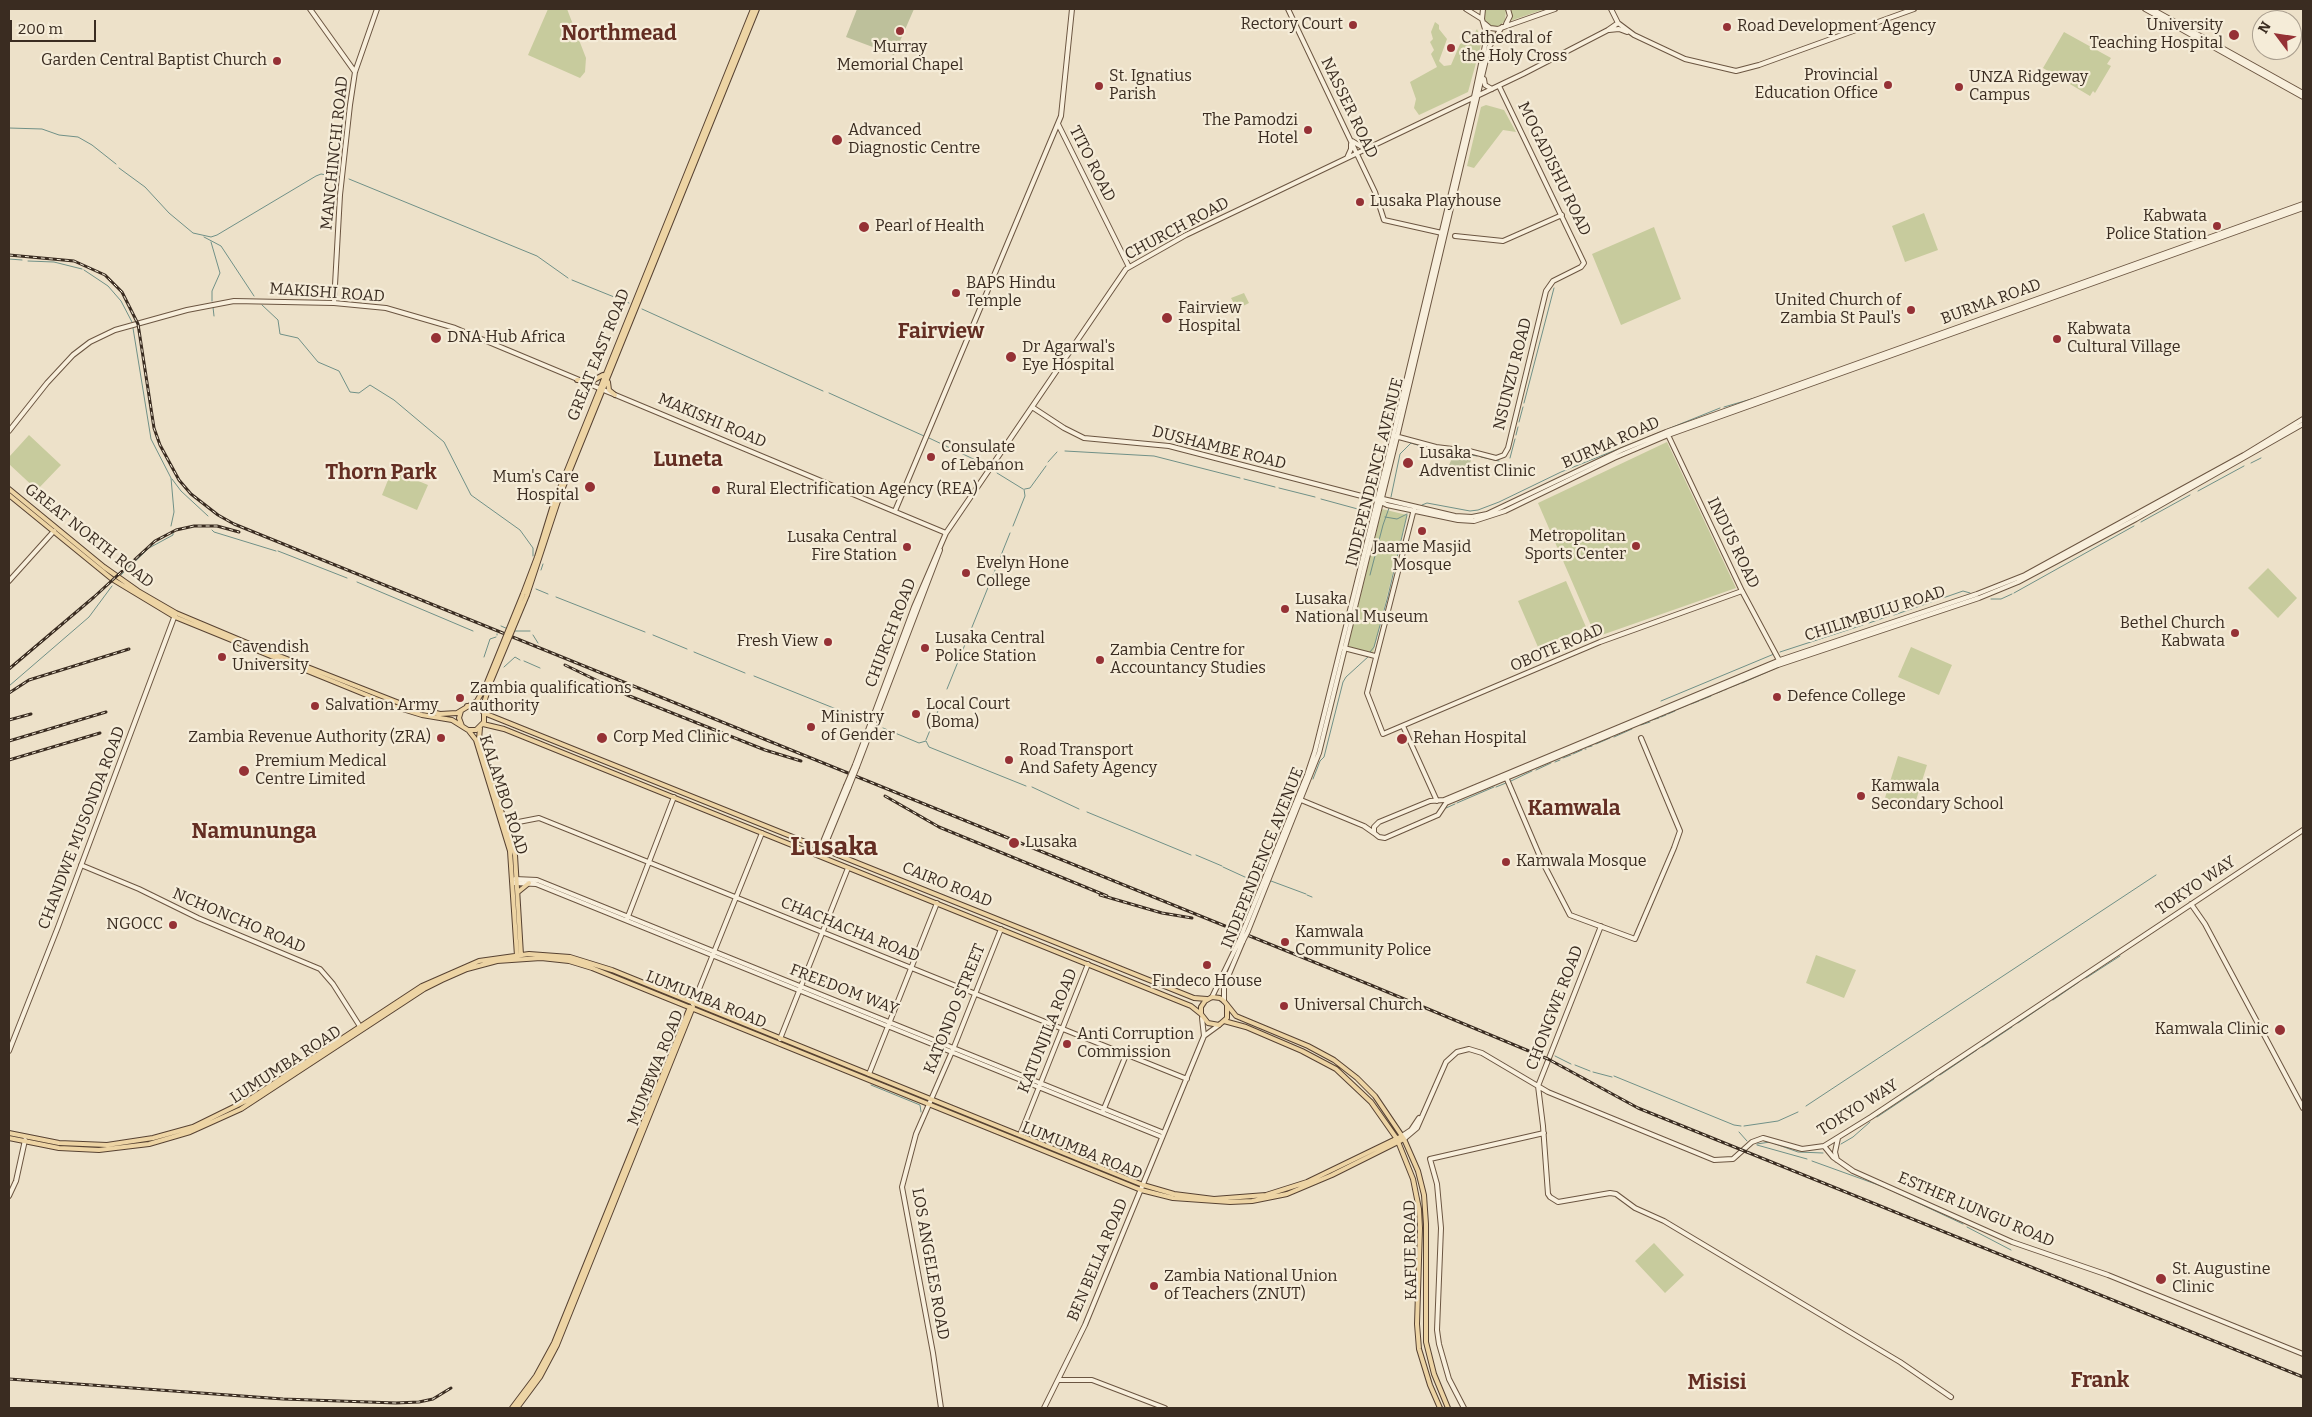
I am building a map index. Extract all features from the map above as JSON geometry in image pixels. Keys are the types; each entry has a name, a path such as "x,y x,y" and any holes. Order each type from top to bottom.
{"main road":[{"path":"310,9 355,72"},
{"name":"MANCHINCHI ROAD","path":"334,303 343,164 355,72 377,9"},
{"name":"GREAT EAST ROAD","path":"601,390 604,374 755,9"},
{"name":"GREAT EAST ROAD","path":"467,706 477,702 488,685 525,594 538,557 552,505 601,390 608,379 755,9"},
{"name":"TITO ROAD","path":"1072,9 1063,108 1058,124 1129,266"},
{"name":"NASSER ROAD","path":"1288,9 1378,198 1384,220 1442,233"},
{"path":"1466,9 1490,28 1502,27 1547,9 1555,9"},
{"name":"INDEPENDENCE AVENUE","path":"1395,436 1476,96 1487,36 1482,9"},
{"path":"1506,24 1510,16 1508,9"},
{"path":"1611,9 1618,23 1629,32"},
{"path":"1608,30 1619,29 1629,32 1685,60 1736,71 1759,65 1914,9"},
{"path":"2145,9 2303,95"},
{"path":"2152,9 2303,95"},
{"name":"CHURCH ROAD","path":"856,766 888,673 936,553 946,533 1129,266 1186,235 1499,86 1608,30 1618,23"},
{"name":"INDEPENDENCE AVENUE","path":"1246,930 1301,800 1318,753 1345,649 1470,114 1483,74 1489,47 1502,27"},
{"path":"1483,74 1485,85 1492,89"},
{"name":"MOGADISHU ROAD","path":"1499,86 1584,263"},
{"path":"1459,104 1466,106 1470,114"},
{"path":"895,511 1058,124"},
{"path":"1350,137 1357,145 1373,146"},
{"path":"1345,159 1352,149 1350,137"},
{"name":"BURMA ROAD","path":"1380,501 1458,520 1484,519 1667,434 2303,206"},
{"path":"1455,236 1503,241 1562,215"},
{"name":"NSUNZU ROAD","path":"1395,436 1436,447 1469,451 1496,458 1504,455 1546,291 1553,281 1581,267 1584,263"},
{"name":"MAKISHI ROAD","path":"9,431 47,382 73,355 90,342 116,330 225,302 334,303 386,308 455,328 946,533"},
{"path":"577,380 592,381 604,374"},
{"path":"608,379 608,387 615,395"},
{"name":"DUSHAMBE ROAD","path":"1032,407 1064,428 1084,438 1169,446 1380,501"},
{"name":"CHILIMBULU ROAD","path":"1441,809 1446,803 1505,777 1780,662 1977,594 2034,571 2242,456 2303,419"},
{"name":"CHILIMBULU ROAD","path":"1780,662 1979,598 2024,579 2136,519 2303,424"},
{"name":"INDUS ROAD","path":"1667,434 1742,591 1780,662"},
{"name":"GREAT NORTH ROAD","path":"9,489 54,530"},
{"name":"GREAT NORTH ROAD","path":"9,495 115,576 175,615 396,707 422,715 452,720 462,726"},
{"name":"INDEPENDENCE AVENUE","path":"1224,1001 1224,986 1310,768 1340,647 1380,501"},
{"path":"1340,647 1375,656 1414,509"},
{"path":"936,553 941,534 937,529"},
{"path":"9,581 54,530"},
{"name":"CHURCH ROAD","path":"820,855 946,533"},
{"name":"OBOTE ROAD","path":"1375,656 1367,694 1383,734 1600,642 1742,591"},
{"name":"GREAT NORTH ROAD","path":"175,615 407,706 446,715 461,711"},
{"name":"CHANDWE MUSONDA ROAD","path":"9,1051 175,615"},
{"name":"GREAT EAST ROAD","path":"483,711 488,685"},
{"path":"467,706 475,706 483,711 481,726 468,730 462,726 459,718 461,711 467,706"},
{"name":"CAIRO ROAD","path":"483,711 721,808 816,845 823,845 829,851 1194,998 1207,999"},
{"name":"CAIRO ROAD","path":"481,726 504,729 820,855 1191,1006 1201,1016"},
{"name":"KALAMBO ROAD","path":"481,726 479,739 505,825 518,892 519,956"},
{"path":"1375,825 1375,834 1386,838 1438,815 1441,809 1403,726"},
{"name":"KALAMBO ROAD","path":"468,730 476,740 505,825"},
{"path":"1505,777 1541,859 1570,915 1635,939 1680,831 1641,738"},
{"path":"549,747 552,744 552,739"},
{"path":"556,750 556,745 559,742"},
{"path":"634,782 638,778 638,774"},
{"path":"642,784 641,780 645,777"},
{"name":"CHILIMBULU ROAD","path":"1364,826 1375,825 1430,801 1438,802 1505,777"},
{"path":"1430,801 1434,795 1433,791"},
{"path":"627,919 674,798"},
{"name":"CHILIMBULU ROAD","path":"1301,800 1364,826 1375,834"},
{"path":"718,815 722,812 721,808"},
{"path":"725,818 724,814 728,810"},
{"path":"1438,815 1443,817"},
{"name":"CHACHACHA ROAD","path":"505,825 539,818 1187,1079"},
{"name":"TOKYO WAY","path":"1403,1138 1417,1128 1446,1062 1453,1055 1461,1051 1478,1051 1538,1086 1621,1123 1719,1161 1733,1159 1752,1142 1763,1138 1802,1149 1824,1146 2303,830"},
{"path":"692,1007 762,833"},
{"name":"NCHONCHO ROAD","path":"81,865 140,889 191,915 320,970 333,984 362,1028"},
{"path":"780,1039 848,868"},
{"path":"886,883 890,880 890,875"},
{"path":"894,886 893,881 897,878"},
{"name":"FREEDOM WAY","path":"515,881 537,880 627,919 800,989 954,1047 1040,1085 1163,1135"},
{"name":"KALAMBO ROAD","path":"515,881 519,956"},
{"name":"FREEDOM WAY","path":"515,881 529,883 627,919"},
{"path":"518,892 529,883"},
{"path":"869,1074 937,903"},
{"path":"2191,904 2205,924 2303,1108"},
{"path":"964,914 968,911 968,906"},
{"path":"972,917 971,912 975,909"},
{"name":"CHONGWE ROAD","path":"1600,926 1538,1086 1544,1133 1548,1194 1553,1200 1559,1202 1610,1193 1616,1194 1634,1208 1664,1221 1900,1362 1951,1397"},
{"name":"KATONDO STREET","path":"932,1099 1001,929"},
{"path":"1044,946 1048,943 1047,939"},
{"name":"INDEPENDENCE AVENUE","path":"1212,997 1242,940"},
{"path":"1051,949 1051,944 1054,942"},
{"name":"LUMUMBA ROAD","path":"9,1138 70,1144 107,1145 153,1138 193,1127 245,1102 362,1028 422,986 479,961 519,956 555,955 582,960 612,970 692,1007 930,1104 1173,1198 1200,1202 1230,1202 1267,1198 1308,1186 1403,1138"},
{"name":"KATUNJILA ROAD","path":"1020,1135 1088,964"},
{"path":"1139,985 1143,981 1142,977"},
{"path":"1146,988 1146,982 1149,980"},
{"path":"1204,1036 1219,1025 1224,1021 1228,1014 1227,1005 1224,1001 1212,997 1207,999 1201,1007 1201,1016 1210,1024 1219,1025"},
{"name":"KAFUE ROAD","path":"1227,1005 1234,1014 1242,1019 1308,1046 1339,1063 1376,1096 1403,1138 1418,1172 1424,1195 1426,1224 1426,1342 1434,1374 1448,1408"},
{"name":"LUMUMBA ROAD","path":"692,1007 780,1039 932,1099 1142,1187"},
{"name":"MUMBWA ROAD","path":"517,1408 540,1377 556,1344 692,1007"},
{"name":"BEN BELLA ROAD","path":"1044,1408 1085,1325 1187,1079 1204,1036 1201,1016"},
{"name":"KAFUE ROAD","path":"1224,1021 1246,1027 1328,1064 1366,1096 1398,1140 1413,1179 1420,1228 1418,1338 1424,1367 1440,1408"},
{"name":"FREEDOM WAY","path":"889,1024 952,1052 1040,1085"},
{"path":"1103,1111 1126,1055"},
{"name":"LOS ANGELES ROAD","path":"932,1099 916,1134 901,1188 927,1320 941,1408"},
{"path":"1392,1130 1390,1144 1404,1154"},
{"path":"1464,1408 1449,1379 1438,1344 1441,1228 1438,1193 1430,1159 1544,1133"},
{"name":"LUMUMBA ROAD","path":"9,1134 25,1140"},
{"path":"1837,1161 1835,1152 1838,1138"},
{"path":"9,1196 16,1181 25,1140"},
{"name":"ESTHER LUNGU ROAD","path":"1824,1146 1837,1161 1853,1171 2012,1242 2036,1252 2108,1275 2303,1354"},
{"name":"MUMBWA ROAD","path":"512,1408 536,1376 556,1344"},
{"path":"1058,1380 1092,1380 1165,1408"}],"green space":[{"path":"548,9 567,9 586,58 585,72 580,78 528,55"},
{"path":"857,9 914,9 894,55 846,37"},
{"path":"1483,9 1506,9 1505,21 1498,27 1488,26 1483,21"},
{"path":"1511,9 1540,9 1542,10 1510,21"},
{"path":"1435,22 1439,25 1439,29 1447,39 1439,61 1444,66 1451,65 1460,44 1471,39 1477,29 1482,41 1468,92 1419,115 1414,108 1416,99 1410,82 1437,67 1431,54 1434,50 1430,42 1433,39 1431,32"},
{"path":"2064,32 2111,58 2107,64 2111,66 2095,93 2093,91 2090,96 2043,68"},
{"path":"1486,105 1504,110 1516,132 1503,130 1474,168 1467,166 1481,107"},
{"path":"1924,213 1938,250 1905,262 1892,226"},
{"path":"1654,227 1681,299 1621,325 1592,254"},
{"path":"1244,293 1249,303 1237,309 1231,298"},
{"path":"29,435 61,465 37,490 9,464 9,457"},
{"name":"Metropolitan Sports Center","path":"1667,442 1736,588 1596,637 1538,503"},
{"path":"1454,454 1472,457 1467,473 1449,465"},
{"path":"392,470 428,485 417,510 382,495"},
{"path":"1382,509 1407,515 1373,653 1348,647"},
{"path":"2268,568 2297,598 2278,618 2248,588"},
{"path":"1566,581 1586,627 1538,647 1518,601"},
{"path":"1911,647 1952,665 1939,695 1898,677"},
{"path":"1898,756 1927,765 1913,810 1884,801"},
{"path":"1816,955 1856,970 1844,998 1806,983"},
{"path":"1654,1243 1684,1275 1665,1293 1635,1261"}],"waterway":[{"path":"9,128 42,129 59,135 78,137 92,145 116,164"},
{"path":"119,168 145,187 169,213 193,233 211,237 316,176 321,174 339,177"},
{"path":"349,179 537,256 568,278"},
{"path":"204,237 221,246 254,296"},
{"path":"211,242 220,273 212,291 212,301"},
{"path":"9,259 22,260"},
{"path":"28,261 54,262 82,269"},
{"path":"84,270 108,286 121,301 132,322"},
{"path":"572,280 629,303"},
{"path":"1524,403 1554,288"},
{"path":"262,305 278,320 280,334 298,338 318,362 339,371 350,392 359,393 370,385 394,400 444,442 471,495 520,530 533,548 533,556"},
{"path":"213,307 214,316"},
{"path":"642,309 823,391"},
{"path":"133,328 151,439 171,478 174,512 171,526"},
{"path":"829,393 924,436"},
{"path":"1724,407 1755,398"},
{"path":"1519,422 1523,407"},
{"path":"1422,505 1427,503 1470,511 1478,510 1561,472 1720,408"},
{"path":"1516,435 1518,427"},
{"path":"929,438 986,465"},
{"path":"1510,458 1515,439"},
{"path":"1391,497 1400,454 1411,443 1421,446"},
{"path":"1423,447 1451,452"},
{"path":"1065,451 1154,456 1240,478"},
{"path":"1048,462 1057,452"},
{"path":"1453,452 1477,456"},
{"path":"1481,457 1499,461"},
{"path":"2251,463 2261,458"},
{"path":"1025,489 1030,488 1046,466"},
{"path":"2198,491 2244,466"},
{"path":"997,473 1023,489"},
{"path":"172,479 181,491 208,516"},
{"path":"1244,479 1275,487"},
{"path":"1279,488 1315,497"},
{"path":"1013,526 1025,496 1024,489"},
{"path":"2141,522 2190,495"},
{"path":"1321,499 1365,511"},
{"path":"1370,575 1389,508"},
{"path":"1385,517 1397,519 1407,514"},
{"path":"1370,652 1374,647 1388,596 1407,515"},
{"path":"2014,593 2134,526"},
{"path":"212,530 276,551"},
{"path":"121,575 149,548 173,535 173,532"},
{"path":"947,689 1010,533"},
{"path":"278,551 347,578"},
{"path":"541,570 543,564"},
{"path":"357,582 473,631"},
{"path":"9,686 89,617 112,586"},
{"path":"536,589 548,594"},
{"path":"1894,615 1963,591 1970,593"},
{"path":"1991,599 2001,599 2012,594"},
{"path":"556,597 645,632"},
{"path":"1869,623 1889,616"},
{"path":"1780,652 1863,625"},
{"path":"501,626 508,629"},
{"path":"514,631 530,631"},
{"path":"533,635 538,643"},
{"path":"653,635 687,649"},
{"path":"484,657 490,639 496,637"},
{"path":"694,652 745,673"},
{"path":"1661,701 1774,654"},
{"path":"1313,779 1320,761 1324,757 1343,682 1369,656"},
{"path":"504,667 515,657 520,660"},
{"path":"524,661 540,668"},
{"path":"1786,664 1790,663"},
{"path":"1742,683 1781,666"},
{"path":"754,676 866,721"},
{"path":"1731,687 1739,684"},
{"path":"1717,693 1722,691"},
{"path":"1701,700 1711,696"},
{"path":"926,740 942,701"},
{"path":"1691,704 1699,701"},
{"path":"1678,709 1688,705"},
{"path":"1668,714 1675,711"},
{"path":"1661,717 1666,715"},
{"path":"1652,720 1659,718"},
{"path":"1641,725 1650,722"},
{"path":"883,728 919,743 926,741 929,747 1026,786"},
{"path":"1614,737 1632,729"},
{"path":"1596,744 1610,738"},
{"path":"1588,747 1592,746"},
{"path":"1573,754 1582,750"},
{"path":"1563,758 1571,755"},
{"path":"1555,762 1560,760"},
{"path":"1536,770 1551,763"},
{"path":"1511,781 1532,771"},
{"path":"1496,787 1506,783"},
{"path":"1032,787 1079,809"},
{"path":"1457,803 1494,787"},
{"path":"1446,808 1455,804"},
{"path":"1087,812 1191,855"},
{"path":"1196,855 1222,866"},
{"path":"1223,867 1258,883 1262,880"},
{"path":"1806,1106 2156,875"},
{"path":"1271,881 1306,894"},
{"path":"1307,895 1312,897"},
{"path":"2086,978 2120,956"},
{"path":"2053,1000 2079,982"},
{"path":"2018,1023 2046,1004"},
{"path":"1982,1047 2012,1027"},
{"path":"1940,1075 1977,1050"},
{"path":"1555,1056 1571,1064"},
{"path":"1575,1065 1590,1071"},
{"path":"1593,1072 1612,1077"},
{"path":"1614,1076 1734,1125 1741,1126"},
{"path":"1877,1117 1934,1079"},
{"path":"871,1085 920,1105 921,1112"},
{"path":"1744,1126 1778,1121 1798,1112"},
{"path":"1841,1144 1853,1137 1870,1122"},
{"path":"1739,1132 1747,1141"},
{"path":"1757,1144 1770,1142 1798,1152 1823,1153"},
{"path":"1757,1145 1807,1159"},
{"path":"1812,1161 1884,1187 1963,1224"},
{"path":"1967,1227 2011,1250"}],"railway":[{"path":"9,255 74,261 105,275 122,292 138,324 154,428 160,445 179,480 191,494 218,515 234,524 1373,986 1548,1059 1638,1108 2303,1377"},
{"path":"9,669 94,597 155,541 176,530 194,526 217,526 239,532"},
{"path":"9,693 29,680 129,649"},
{"path":"565,665 627,695 765,750 801,761"},
{"path":"9,741 106,712"},
{"path":"9,720 31,714"},
{"path":"9,760 100,733"},
{"path":"885,796 939,827 1107,896"},
{"path":"1100,895 1162,913 1192,918"},
{"path":"9,1379 283,1399 396,1403 433,1399 451,1388"}],"place":[{"name":"Rectory Court","path":"1353,25"},
{"name":"Road Development Agency","path":"1727,27"},
{"name":"Murray Memorial Chapel","path":"900,31"},
{"name":"University Teaching Hospital","path":"2234,35"},
{"name":"Cathedral of the Holy Cross","path":"1451,48"},
{"name":"Garden Central Baptist Church","path":"277,61"},
{"name":"Provincial Education Office","path":"1888,85"},
{"name":"St. Ignatius Parish","path":"1099,86"},
{"name":"UNZA Ridgeway Campus","path":"1959,87"},
{"name":"The Pamodzi Hotel","path":"1308,130"},
{"name":"Advanced Diagnostic Centre","path":"837,140"},
{"name":"Lusaka Playhouse","path":"1360,202"},
{"name":"Kabwata Police Station","path":"2217,226"},
{"name":"Pearl of Health","path":"864,227"},
{"name":"BAPS Hindu Temple","path":"956,293"},
{"name":"United Church of Zambia St Paul's","path":"1911,310"},
{"name":"Fairview Hospital","path":"1167,318"},
{"name":"DNA Hub Africa","path":"436,338"},
{"name":"Kabwata Cultural Village","path":"2057,339"},
{"name":"Dr Agarwal's Eye Hospital","path":"1011,357"},
{"name":"Consulate of Lebanon","path":"931,457"},
{"name":"Lusaka Adventist Clinic","path":"1408,463"},
{"name":"Mum's Care Hospital","path":"590,487"},
{"name":"Rural Electrification Agency (REA)","path":"716,490"},
{"name":"Jaame Masjid Mosque","path":"1422,531"},
{"name":"Metropolitan Sports Center","path":"1636,546"},
{"name":"Lusaka Central Fire Station","path":"907,547"},
{"name":"Evelyn Hone College","path":"966,573"},
{"name":"Lusaka National Museum","path":"1285,609"},
{"name":"Bethel Church Kabwata","path":"2235,633"},
{"name":"Fresh View","path":"828,642"},
{"name":"Lusaka Central Police Station","path":"925,648"},
{"name":"Cavendish University","path":"222,657"},
{"name":"Zambia Centre for Accountancy Studies","path":"1100,660"},
{"name":"Defence College","path":"1777,697"},
{"name":"Zambia qualifications authority","path":"460,698"},
{"name":"Salvation Army","path":"315,706"},
{"name":"Local Court (Boma)","path":"916,714"},
{"name":"Ministry of Gender","path":"811,727"},
{"name":"Zambia Revenue Authority (ZRA)","path":"441,738"},
{"name":"Corp Med Clinic","path":"602,738"},
{"name":"Rehan Hospital","path":"1402,739"},
{"name":"Road Transport And Safety Agency","path":"1009,760"},
{"name":"Premium Medical Centre Limited","path":"244,771"},
{"name":"Kamwala Secondary School","path":"1861,796"},
{"name":"Lusaka","path":"1014,843"},
{"name":"Kamwala Mosque","path":"1506,862"},
{"name":"NGOCC","path":"173,925"},
{"name":"Kamwala Community Police","path":"1285,942"},
{"name":"Findeco House","path":"1207,965"},
{"name":"Universal Church","path":"1284,1006"},
{"name":"Kamwala Clinic","path":"2280,1030"},
{"name":"Anti Corruption Commission","path":"1067,1044"},
{"name":"St. Augustine Clinic","path":"2161,1279"},
{"name":"Zambia National Union of Teachers (ZNUT)","path":"1154,1286"}],"district":[{"name":"Northmead","path":"619,34"},
{"name":"Fairview","path":"941,332"},
{"name":"Luneta","path":"688,460"},
{"name":"Thorn Park","path":"381,473"},
{"name":"Kamwala","path":"1574,809"},
{"name":"Namununga","path":"254,832"},
{"name":"Lusaka","path":"834,848"},
{"name":"Frank","path":"2100,1381"},
{"name":"Misisi","path":"1717,1383"}]}
